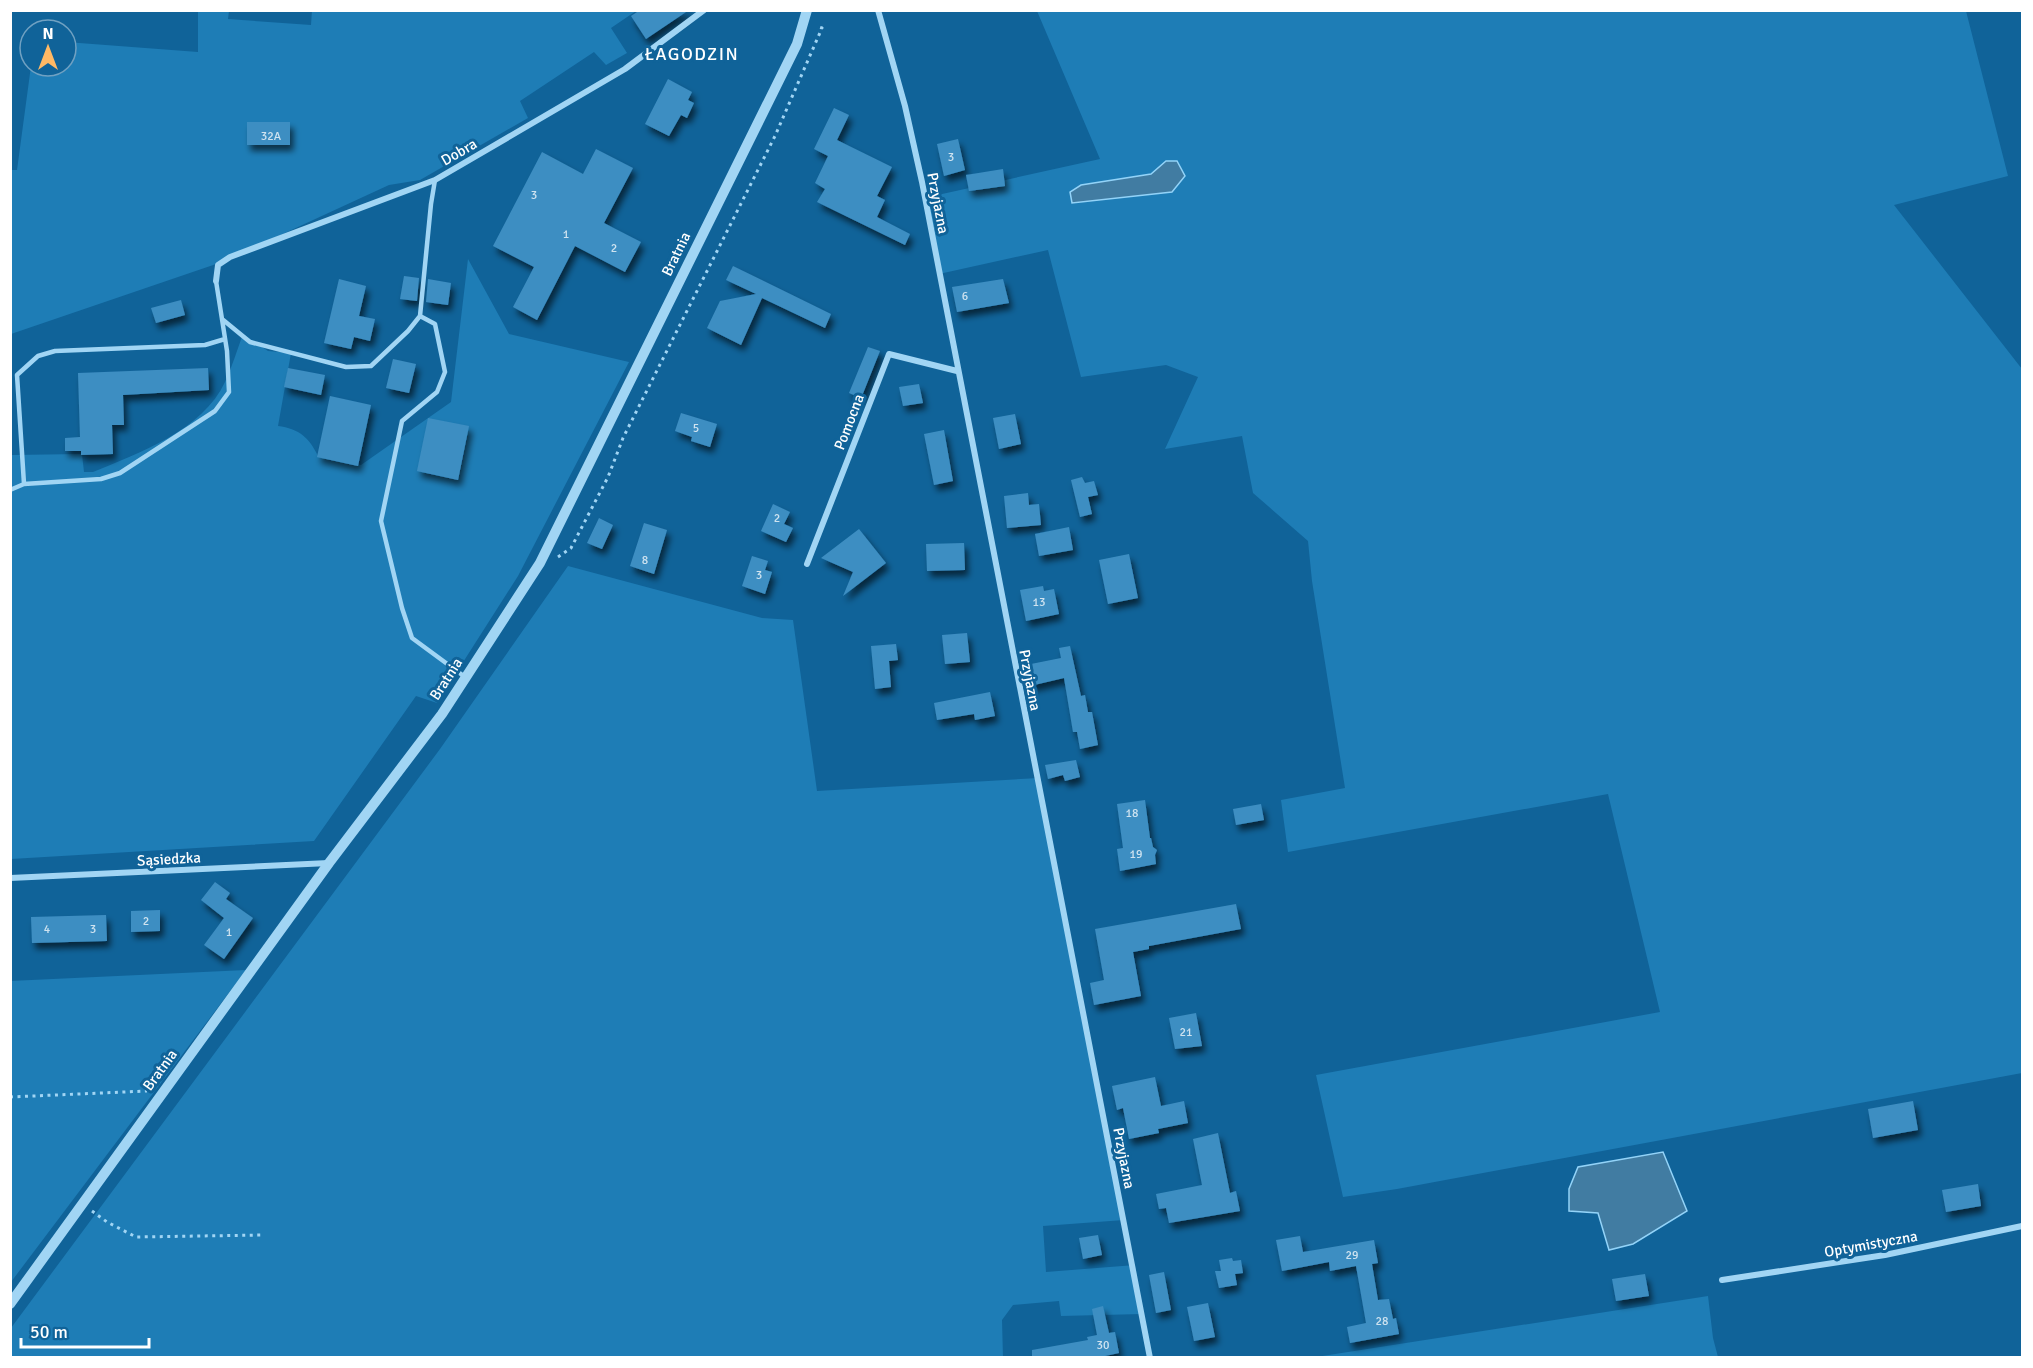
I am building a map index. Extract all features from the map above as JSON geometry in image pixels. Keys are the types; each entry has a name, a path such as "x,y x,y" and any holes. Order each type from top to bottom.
{"street":[{"name":"Dobra","path":"216,281 218,265 230,257 435,180 625,69 704,10"},
{"name":"Bratnia","path":"10,1304 329,863 442,714 540,563 797,44 807,10"},
{"name":"Przyjazna","path":"878,10 906,106 1150,1358"},
{"name":"Pomocna","path":"807,564 889,354 957,371"},
{"name":"Sąsiedzka","path":"10,878 329,863"},
{"name":"Optymistyczna","path":"1722,1280 1885,1255 2022,1226"}],"lane":[{"path":"222,320 250,342 346,367 371,366 408,331 420,316 435,180"},
{"path":"10,490 24,484 102,479 120,473 215,411 229,392 225,339 216,281"},
{"path":"420,316 435,324 445,372 437,392 402,421 381,521 402,608 412,638 465,678"},
{"path":"24,484 17,375 38,356 55,351 205,345 225,339"}],"path":[{"path":"10,1097 164,1091"},
{"path":"83,1203 107,1222 136,1237 263,1235"}],"shaded area":[{"path":"312,10 636,11 611,28 627,53 606,65 594,52 520,101 528,118 420,180 389,185 222,262 11,334 10,170 17,170 29,78 78,78 78,43 198,52 198,11 229,11 228,19 311,25"},
{"path":"1037,11 1966,11 2008,176 1894,205 2022,369 2022,1073 1397,1189 1343,1197 1316,1075 1660,1012 1608,794 1288,852 1281,800 1345,788 1312,581 1308,541 1253,493 1242,436 1165,449 1198,377 1166,365 1081,377 1048,250 939,274 924,198 1100,159"},
{"path":"1166,161 1177,161 1185,176 1172,192 1072,203 1070,192 1081,185 1151,174"},
{"path":"468,259 509,334 629,362 518,576 437,703 416,696 314,841 11,859 11,455 82,454 84,472 93,472 149,448 185,427 215,399 228,376 243,334 268,351 291,353 278,426 292,429 302,435 318,456 361,465 451,402"},
{"path":"568,566 762,618 793,620 817,791 1039,778 1124,1220 1043,1226 1046,1272 1135,1265 1142,1314 1061,1316 1059,1301 1013,1305 1002,1320 1003,1358 11,1358 11,1328 440,749"},
{"path":"246,970 11,1282 10,981"},
{"path":"1663,1152 1687,1211 1633,1244 1609,1250 1598,1213 1569,1211 1569,1189 1578,1167"},
{"path":"1708,1296 1713,1338 1718,1357 1316,1357"}],"building":[{"path":"640,10 689,10 646,39 631,16"},
{"path":"668,79 692,92 688,100 694,103 687,118 681,115 669,136 645,124"},
{"path":"834,108 849,115 837,140 892,167 877,196 885,200 877,217 910,234 905,245 817,202 825,189 815,183 828,156 814,149"},
{"path":"247,122 290,122 290,145 247,145"},
{"path":"958,139 965,170 944,176 937,144"},
{"path":"596,149 633,168 604,223 641,242 625,272 575,246 537,320 513,307 534,267 493,246 542,152 583,174"},
{"path":"1003,169 1005,186 969,191 966,175"},
{"path":"733,266 831,314 825,328 762,298 741,345 707,328 720,301 756,294 726,280"},
{"path":"404,276 419,278 417,301 400,299"},
{"path":"339,279 366,286 359,316 375,319 370,341 354,337 351,349 324,343"},
{"path":"428,279 451,283 448,305 426,302"},
{"path":"1003,279 1009,303 957,312 952,287"},
{"path":"181,300 185,315 156,323 151,308"},
{"path":"868,347 880,351 862,396 856,396 849,393"},
{"path":"393,359 416,364 409,393 386,388"},
{"path":"208,368 209,390 123,395 124,425 112,425 113,454 81,455 81,451 65,451 65,438 80,437 78,373"},
{"path":"288,368 325,375 321,395 284,387"},
{"path":"919,384 923,403 903,406 899,387"},
{"path":"330,396 371,405 358,466 317,457"},
{"path":"681,413 717,424 710,447 691,441 692,437 675,431"},
{"path":"1015,414 1021,444 999,449 993,418"},
{"path":"428,418 469,426 458,480 417,471"},
{"path":"944,430 953,481 934,485 924,434"},
{"path":"1082,477 1085,483 1094,481 1098,495 1088,497 1092,514 1080,517 1071,480"},
{"path":"1028,493 1029,505 1039,504 1041,525 1007,528 1004,496"},
{"path":"773,504 790,512 784,524 793,528 786,542 761,531"},
{"path":"599,518 613,525 602,549 587,543"},
{"path":"644,523 667,530 654,574 630,566"},
{"path":"1069,527 1073,550 1039,556 1035,534"},
{"path":"859,529 886,563 843,596 853,572 821,558"},
{"path":"964,543 965,570 927,571 926,544"},
{"path":"1129,554 1138,598 1108,604 1099,560"},
{"path":"752,556 768,561 765,570 772,572 765,594 742,586"},
{"path":"1043,586 1044,591 1054,589 1059,614 1026,621 1020,590"},
{"path":"967,633 970,662 945,664 942,635"},
{"path":"896,644 898,660 889,661 891,687 875,689 871,646"},
{"path":"1070,646 1081,696 1085,695 1088,712 1092,712 1098,745 1080,749 1077,732 1073,732 1064,678 1030,686 1026,665 1061,658 1059,648"},
{"path":"990,692 995,716 975,720 974,714 937,720 934,703"},
{"path":"1076,760 1080,777 1065,781 1063,775 1048,779 1045,765"},
{"path":"1145,800 1150,838 1153,847 1157,850 1156,864 1120,871 1117,849 1123,848 1117,804"},
{"path":"1261,804 1264,820 1236,825 1233,809"},
{"path":"215,882 230,893 226,899 253,918 224,959 204,945 224,918 201,900"},
{"path":"1236,904 1241,929 1149,946 1149,949 1133,952 1141,996 1094,1005 1090,983 1104,980 1095,929"},
{"path":"160,910 160,931 131,932 131,911"},
{"path":"106,915 107,941 32,943 31,917"},
{"path":"1196,1013 1202,1046 1175,1049 1169,1018"},
{"path":"1155,1077 1161,1106 1184,1101 1188,1123 1158,1129 1159,1133 1129,1139 1123,1108 1117,1110 1112,1086"},
{"path":"1913,1101 1918,1130 1873,1138 1868,1109"},
{"path":"1218,1133 1230,1193 1236,1191 1240,1211 1169,1223 1166,1208 1159,1209 1156,1194 1202,1185 1193,1139"},
{"path":"1978,1184 1981,1206 1946,1212 1942,1190"},
{"path":"1098,1235 1102,1255 1083,1259 1079,1238"},
{"path":"1300,1236 1303,1252 1374,1240 1378,1263 1372,1264 1378,1300 1389,1299 1399,1334 1350,1343 1347,1327 1366,1323 1356,1266 1330,1271 1329,1262 1282,1271 1276,1240"},
{"path":"1232,1258 1233,1261 1241,1260 1243,1273 1235,1274 1237,1285 1219,1288 1215,1271 1221,1271 1219,1260"},
{"path":"1164,1272 1171,1310 1156,1313 1149,1275"},
{"path":"1645,1274 1649,1296 1616,1301 1612,1279"},
{"path":"1208,1303 1215,1337 1194,1341 1187,1307"},
{"path":"1103,1306 1109,1333 1115,1332 1119,1353 1096,1358 1032,1358 1032,1350 1088,1340 1087,1337 1097,1335 1092,1309"}],"district":[{"name":"ŁAGODZIN","path":"692,54"}]}
